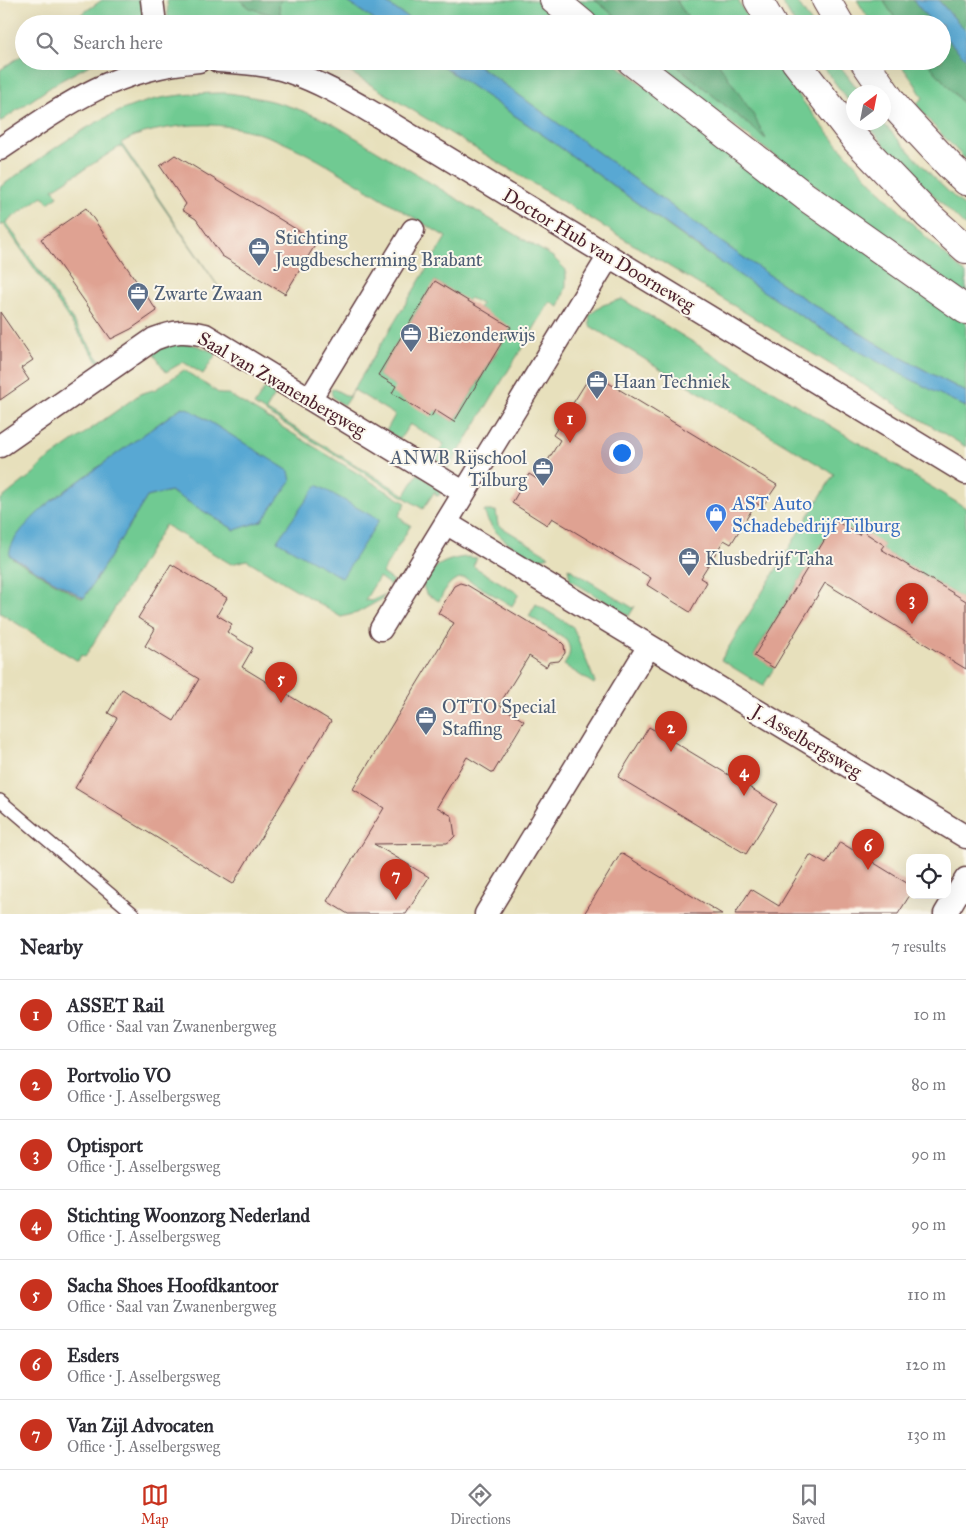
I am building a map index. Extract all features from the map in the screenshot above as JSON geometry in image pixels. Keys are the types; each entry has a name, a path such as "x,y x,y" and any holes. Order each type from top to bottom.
{"main road":[{"path":"554,0 572,15"},
{"path":"758,0 767,15"},
{"path":"826,0 835,15"},
{"path":"643,70 806,197 966,310"},
{"path":"802,70 856,140 928,215 966,249"},
{"path":"870,70 897,109 966,181"}],"street":[{"path":"152,0 154,15"},
{"path":"0,150 48,117 95,89 144,70"},
{"name":"Doctor Hub van Doorneweg","path":"280,70 325,86 380,116 966,473"},
{"path":"310,399 413,230"},
{"path":"381,628 609,256"},
{"name":"Saal van Zwanenbergweg","path":"0,446 154,340 171,332 188,331 205,335 463,492"},
{"name":"J. Asselbergsweg","path":"446,523 966,837"},
{"path":"486,914 649,646"},
{"path":"945,914 966,879"}],"lane":[{"path":"0,800 134,914"}],"green space":[{"path":"102,0 142,0 143,15 80,15"},
{"path":"167,0 240,0 250,8 271,15 168,15"},
{"path":"240,0 281,0 279,6 280,15 272,15 250,8"},
{"path":"281,0 345,0 367,15 280,15"},
{"path":"382,0 537,0 555,15 404,15"},
{"path":"572,0 595,0 614,15 591,15"},
{"path":"595,0 676,0 686,15 614,15"},
{"path":"676,0 738,0 746,15 686,15"},
{"path":"781,0 796,0 806,15 790,15"},
{"path":"857,0 883,0 893,15 866,15"},
{"path":"883,0 913,0 926,15 893,15"},
{"path":"938,0 966,0 966,31"},
{"path":"951,43 966,59 966,107 934,70 951,70"},
{"path":"15,60 15,70 80,70 58,82 0,122 0,70"},
{"path":"345,70 448,70 550,140 696,246 821,329 886,366 966,407 966,447"},
{"path":"484,70 624,70 680,114 966,322 966,392 889,351 800,296 731,249"},
{"path":"660,70 682,70 765,138 723,70 781,70 817,119 864,174 888,200 966,274 966,295 864,223"},
{"path":"682,70 723,70 754,116 766,139"},
{"path":"826,70 843,70 855,85 846,85 846,98"},
{"path":"905,70 934,70 966,107 966,160 916,104 923,98"},
{"path":"228,93 282,104 333,124 553,257 566,270 566,287 559,307 550,302 449,468 434,461 444,444 410,424 400,439 386,431 395,415 354,390 344,405 334,398 331,391 332,388 349,397 446,237 308,154 264,135 219,125 167,128 143,133 121,143 224,295 121,146 53,189 58,196 48,203 43,196 6,222 101,362 99,363 4,224 0,226 0,187 55,148 94,124 134,105 156,99 183,95","holes":["435,281 467,301 470,298 481,304 479,308 511,328 454,422 378,375"]},
{"path":"872,130 890,130 937,181 966,208 966,227 893,155"},
{"path":"622,299 966,508 966,601 881,549 884,545 861,532 863,528 859,535 836,521 754,655 774,668 763,686 721,660 834,474 590,326 589,315 603,305"},
{"path":"175,343 196,346 216,354 203,374 183,362 166,372 153,353 160,348"},
{"path":"184,370 220,394 228,394 406,503 399,515 403,521 411,525 382,573 393,581 390,585 379,577 365,600 371,601 384,595 382,599 357,613 341,617 247,560 231,564 165,525 85,657 81,655 78,661 0,613 0,500 34,473 43,463 140,394 156,389","holes":["182,407 189,409 288,471 235,530 170,491 147,497 84,598 12,558 51,501"]},
{"path":"265,388 275,395 266,410 405,495 418,473 439,490 440,495 436,496 435,491 423,509 254,405"},
{"path":"484,511 496,511 498,525 549,556 536,560 512,546 498,535"},
{"path":"468,557 477,558 473,566 519,594 512,606 465,578 452,582 439,601 426,594 422,582 431,571 448,561"},
{"path":"568,568 633,608 635,606 629,616 570,580"},
{"path":"536,604 573,627 595,682 594,684 564,665 570,652 568,643 529,616"}],"water":[{"path":"345,0 382,0 404,15 367,15"},
{"path":"913,0 938,0 966,31 966,59 951,43 951,15 926,15"},
{"path":"448,70 484,70 731,249 800,296 889,351 966,392 966,407 910,379 838,339 785,306 717,260 550,140"},
{"path":"182,407 189,409 289,471 291,481 262,521 235,530 170,491 147,497 84,598 10,556 10,549 18,534 51,501"},
{"path":"317,485 379,520 342,578 277,541"}],"building":[{"path":"175,155 317,242 285,294 222,256 196,219 182,210 186,204 160,166"},
{"path":"86,208 157,311 131,329 111,339 41,239"},
{"path":"435,281 511,327 454,422 435,410 431,417 392,393 396,386 378,375"},
{"path":"0,312 33,360 21,368 29,380 0,400"},
{"path":"592,373 777,485 762,507 756,503 731,544 724,540 700,578 707,582 690,612 647,585 651,578 552,518 547,525 512,503 529,474 537,479 560,440 553,435"},
{"path":"836,521 859,535 861,530 884,545 881,549 966,601 966,669 825,583 774,668 754,656"},
{"path":"171,564 227,598 217,615 232,624 227,632 253,648 242,667 331,721 233,884 75,788 117,718 108,713 122,689 174,721 199,679 145,646 155,629 138,618"},
{"path":"460,583 467,585 560,641 564,645 565,653 559,661 549,662 546,667 529,656 499,705 524,721 493,773 467,757 437,807 452,816 455,836 450,841 447,843 374,844 429,877 406,914 348,914 327,901 384,808 353,789 454,623 438,613 454,586"},
{"path":"649,727 777,804 746,854 618,777"},
{"path":"840,842 906,883 907,899 898,914 735,914 751,889 779,906 810,855 826,864"},
{"path":"621,853 722,914 584,914"}],"place":[{"name":"Stichting Jeugdbescherming Brabant","path":"259,267"},
{"name":"Zwarte Zwaan","path":"138,312"},
{"name":"Biezonderwijs","path":"411,353"},
{"name":"Haan Techniek","path":"597,400"},
{"name":"ASSET Rail","path":"570,443"},
{"name":"ANWB Rijschool Tilburg","path":"543,487"},
{"name":"AST Auto Schadebedrijf Tilburg","path":"716,533"},
{"name":"Klusbedrijf Taha","path":"689,577"},
{"name":"Optisport","path":"912,624"},
{"name":"Sacha Shoes Hoofdkantoor","path":"281,703"},
{"name":"OTTO Special Staffing","path":"426,736"},
{"name":"Portvolio VO","path":"671,752"},
{"name":"Stichting Woonzorg Nederland","path":"744,796"},
{"name":"Esders","path":"868,870"},
{"name":"Van Zijl Advocaten","path":"396,900"}]}
